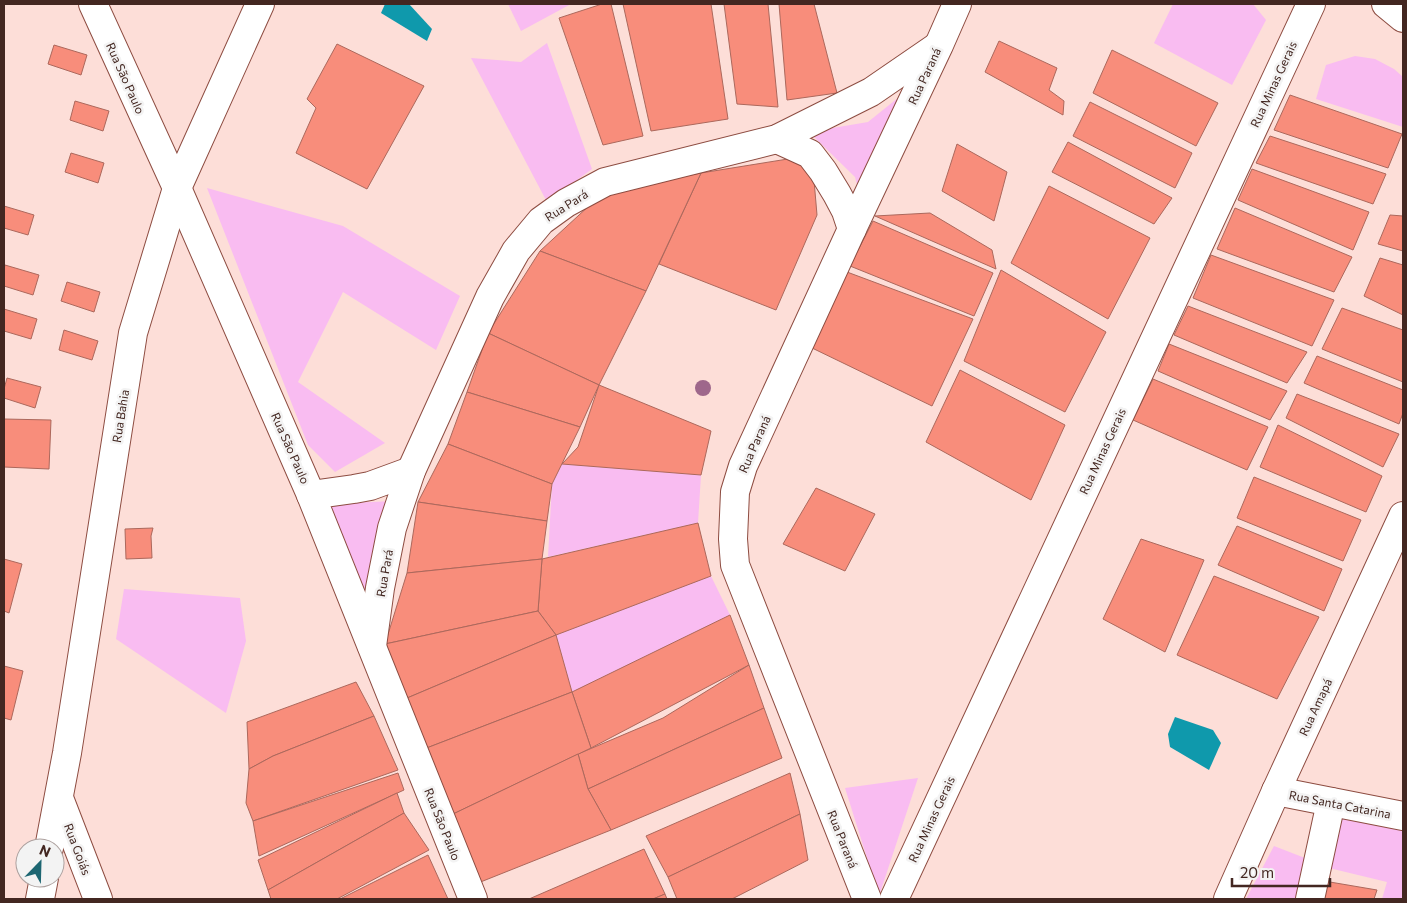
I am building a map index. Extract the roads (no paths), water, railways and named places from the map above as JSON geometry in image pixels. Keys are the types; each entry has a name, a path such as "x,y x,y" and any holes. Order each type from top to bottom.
{"street":[{"name":"Rua São Paulo","path":"93,4 177,188 311,495 473,899"},
{"name":"Rua Bahia","path":"51,838 133,332 177,188 260,4"},
{"name":"Rua Paraná","path":"867,899 735,565 733,539 735,492 743,466 957,4"},
{"name":"Rua Minas Gerais","path":"894,899 1311,4"},
{"path":"1386,4 1403,18"},
{"name":"Rua Pará","path":"372,648 380,588 392,528 411,471 490,297 516,251 541,221 566,203 605,182 777,139 871,92 939,45"},
{"path":"777,139 810,154 837,194 846,211 852,229"},
{"path":"311,495 370,486 411,471"},
{"name":"Rua Amapá","path":"1228,899 1402,522"},
{"name":"Rua Santa Catarina","path":"1276,792 1403,816"},
{"name":"Rua Goiás","path":"59,798 98,899"},
{"path":"1310,899 1331,802"}],"water":[{"path":"385,4 409,4 432,29 427,41 381,13"},
{"path":"1175,717 1213,730 1221,743 1209,770 1170,747 1168,734"}]}
